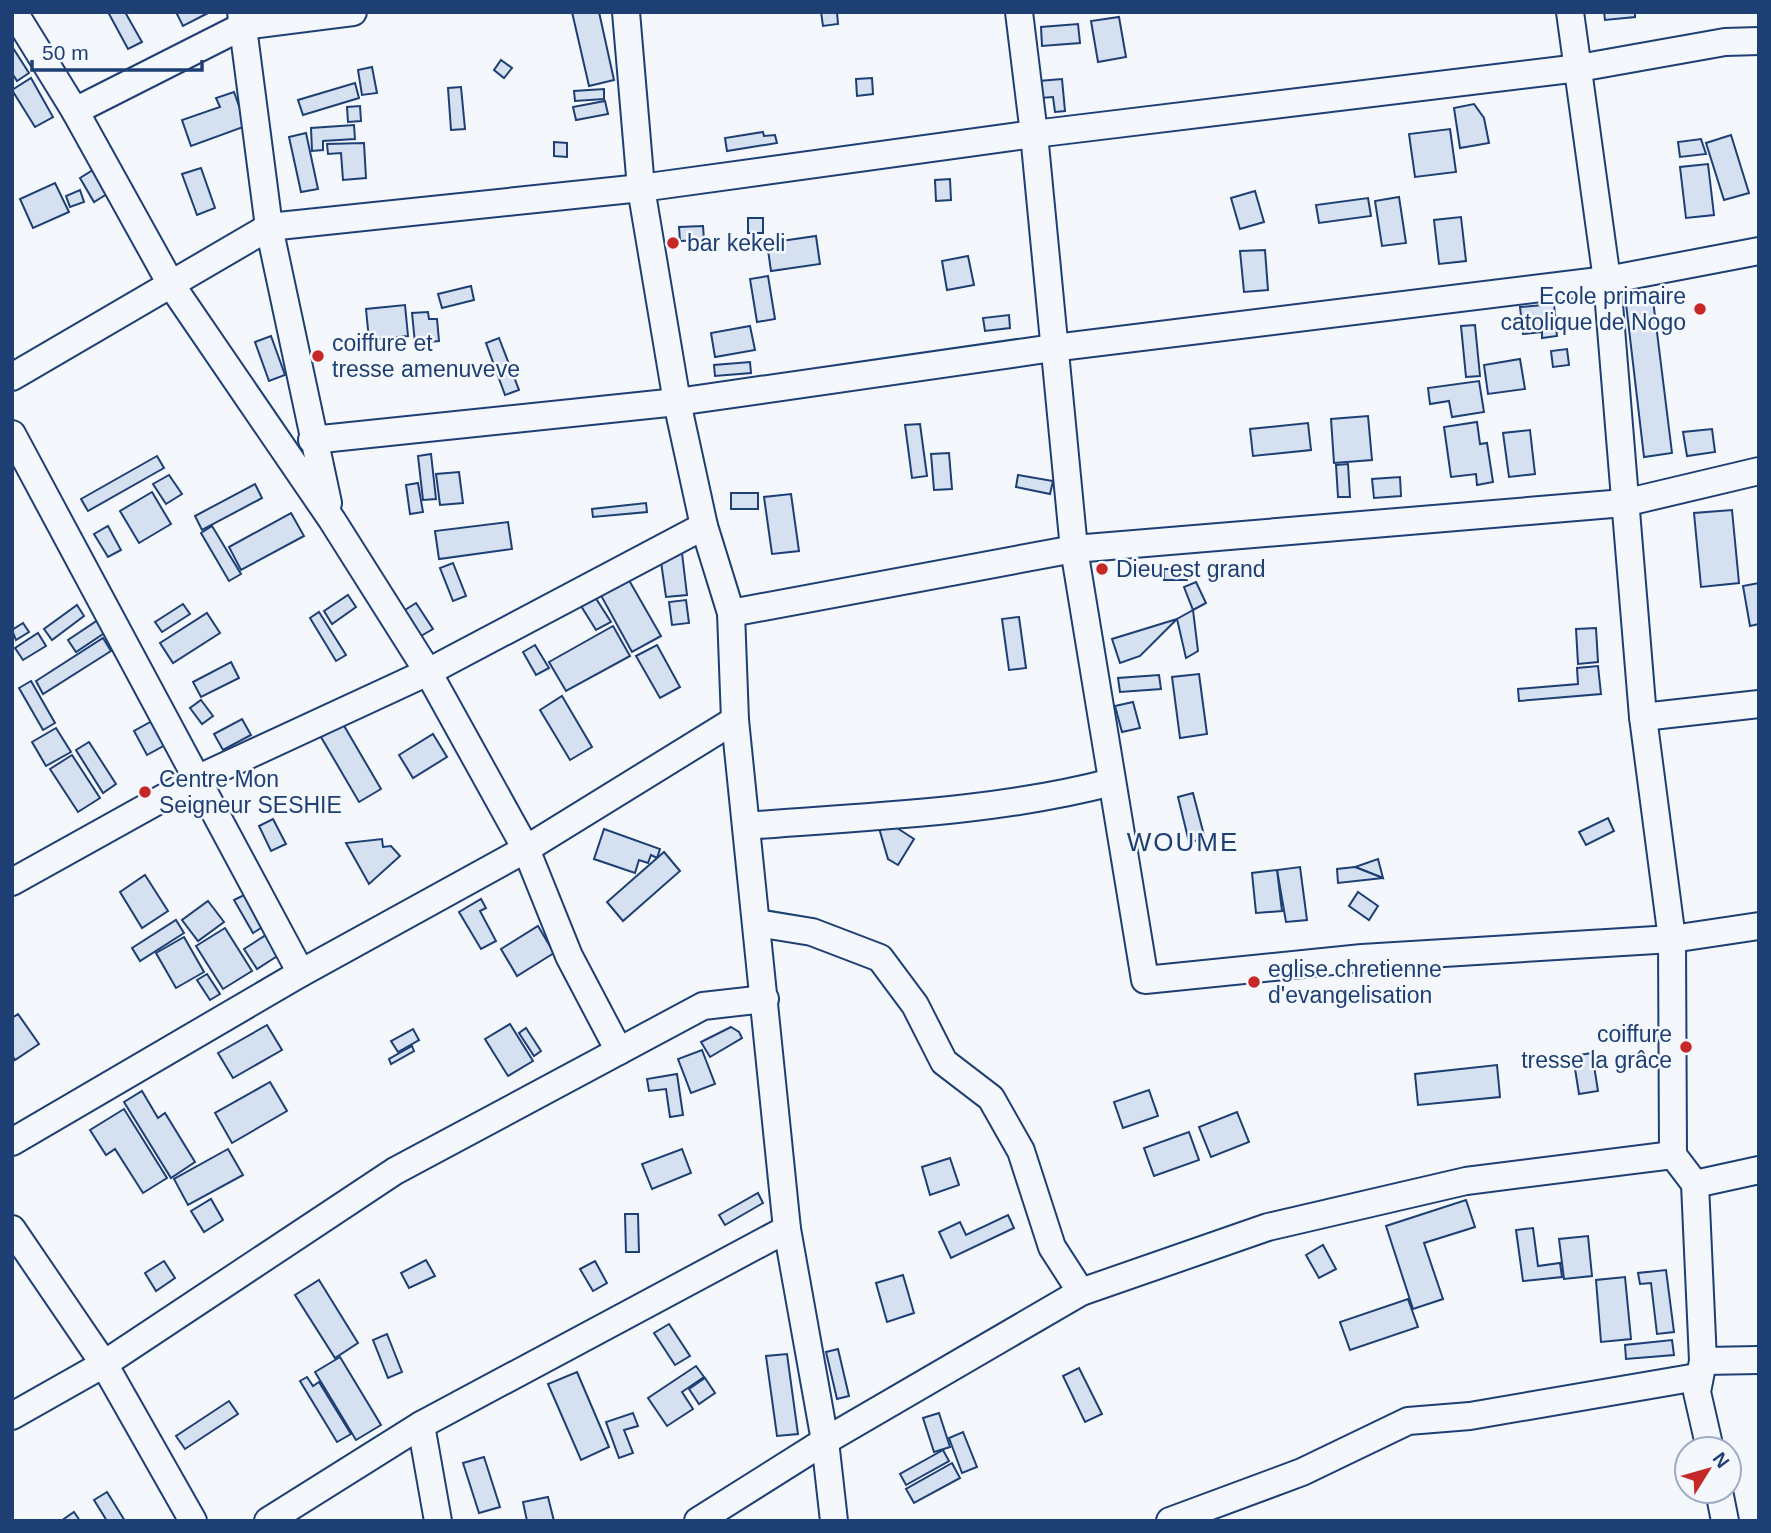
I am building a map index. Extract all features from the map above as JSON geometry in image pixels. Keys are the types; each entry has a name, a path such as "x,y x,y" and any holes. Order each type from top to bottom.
{"street":[{"path":"14,12 75,111 172,286 332,520 428,673 526,849 569,956 620,1051"},
{"path":"75,111 242,19 353,12"},
{"path":"626,12 641,188 677,402 704,526 731,613 735,720 787,1229 825,1441 834,1521"},
{"path":"1019,12 1034,134 1074,549 1145,980 1363,958 1672,939 1759,926"},
{"path":"1570,12 1607,280 1643,717 1672,939 1673,1155 1695,1184 1700,1369 1697,1392 1707,1435"},
{"path":"242,19 269,227 312,440 332,520"},
{"path":"12,377 269,227 641,188 1034,134 1579,68 1725,42 1759,41"},
{"path":"312,440 677,402 1053,348 1607,280 1759,251"},
{"path":"12,433 200,778 301,973"},
{"path":"731,613 1074,549 1624,503 1759,471"},
{"path":"13,879 200,778 428,673 704,526"},
{"path":"1643,717 1759,704"},
{"path":"12,1142 301,973 526,849 735,720"},
{"path":"747,826 973,805 1075,792 1112,782"},
{"path":"757,923 812,932 880,958 915,1005 944,1062 991,1098 1021,1151 1052,1247 1081,1292"},
{"path":"12,1416 104,1364 395,1171 703,1006 765,999"},
{"path":"698,1521 825,1441 1081,1292 1268,1227 1466,1181 1673,1155"},
{"path":"1695,1184 1759,1170"},
{"path":"12,1228 104,1364 193,1521"},
{"path":"268,1521 421,1426 787,1229"},
{"path":"1170,1521 1302,1472 1408,1421 1470,1416 1700,1369 1759,1360"},
{"path":"421,1426 438,1521"}],"building":[{"path":"108,12 125,12 142,42 128,49"},
{"path":"176,12 210,12 183,26"},
{"path":"572,12 599,12 614,80 589,86"},
{"path":"821,12 837,12 838,24 823,26"},
{"path":"1604,12 1635,12 1635,17 1605,20"},
{"path":"1119,17 1126,57 1098,62 1091,21"},
{"path":"1078,24 1080,43 1042,46 1041,27"},
{"path":"13,48 29,73 17,81 12,73"},
{"path":"501,60 512,68 504,78 494,70"},
{"path":"372,67 377,93 362,95 358,70"},
{"path":"31,78 53,117 35,127 12,90"},
{"path":"872,78 873,94 857,96 856,79"},
{"path":"1062,79 1065,111 1055,112 1053,97 1040,98 1039,81"},
{"path":"355,83 359,98 303,115 298,100"},
{"path":"461,87 465,129 451,130 448,88"},
{"path":"604,89 604,99 575,101 574,91"},
{"path":"234,92 246,126 191,146 182,120 220,107 216,98"},
{"path":"605,101 608,114 576,120 573,107"},
{"path":"1474,104 1484,118 1489,143 1460,148 1454,108"},
{"path":"360,106 361,121 348,122 347,107"},
{"path":"354,125 355,139 323,141 323,150 312,151 311,128"},
{"path":"1450,129 1456,172 1415,177 1409,134"},
{"path":"763,132 764,136 775,135 777,143 727,151 725,138"},
{"path":"306,133 318,189 301,192 289,137"},
{"path":"1731,135 1749,193 1724,200 1706,143"},
{"path":"1701,139 1706,154 1680,157 1678,142"},
{"path":"554,142 567,143 567,157 554,156"},
{"path":"364,143 366,178 343,180 341,153 328,154 327,144"},
{"path":"1708,164 1714,215 1686,218 1680,167"},
{"path":"201,168 215,208 197,215 182,174"},
{"path":"93,170 107,194 94,202 80,178"},
{"path":"950,179 951,200 936,201 935,180"},
{"path":"55,183 69,212 33,228 20,199"},
{"path":"80,190 84,202 70,207 66,196"},
{"path":"1255,191 1264,222 1240,229 1231,198"},
{"path":"1399,197 1406,243 1382,246 1375,201"},
{"path":"1368,198 1371,216 1319,223 1316,205"},
{"path":"1461,217 1466,261 1439,264 1434,220"},
{"path":"748,218 763,218 763,233 748,233"},
{"path":"703,226 704,240 680,241 679,227"},
{"path":"816,236 820,264 771,271 767,243"},
{"path":"1265,250 1268,290 1244,292 1240,251"},
{"path":"968,256 974,285 947,290 942,261"},
{"path":"768,276 775,319 757,322 750,279"},
{"path":"471,286 474,300 442,308 438,294"},
{"path":"1652,292 1672,453 1644,457 1625,295"},
{"path":"1554,304 1557,336 1542,338 1542,332 1523,334 1520,307"},
{"path":"405,305 408,336 369,340 366,309"},
{"path":"428,312 429,319 437,319 439,341 415,343 412,313"},
{"path":"1009,315 1010,328 985,331 983,318"},
{"path":"1475,325 1480,376 1466,377 1461,326"},
{"path":"750,326 755,350 715,357 711,333"},
{"path":"271,336 285,375 269,381 255,342"},
{"path":"499,338 519,390 505,395 486,343"},
{"path":"1567,349 1569,365 1553,367 1551,351"},
{"path":"1520,359 1525,389 1488,394 1484,365"},
{"path":"750,362 751,373 715,376 714,365"},
{"path":"1479,381 1484,412 1452,417 1449,401 1430,404 1428,388"},
{"path":"1368,416 1372,460 1334,463 1331,419"},
{"path":"1477,422 1480,444 1487,443 1493,482 1477,485 1476,474 1451,477 1444,427"},
{"path":"1308,423 1311,450 1253,456 1250,429"},
{"path":"920,424 927,476 912,478 905,425"},
{"path":"1712,429 1715,452 1687,456 1683,432"},
{"path":"1530,430 1535,474 1509,477 1503,433"},
{"path":"949,453 952,489 934,490 931,454"},
{"path":"431,454 436,499 423,500 418,456"},
{"path":"157,456 164,468 88,511 81,499"},
{"path":"1348,464 1350,497 1338,497 1336,465"},
{"path":"459,472 463,503 440,505 436,474"},
{"path":"169,475 182,494 166,504 153,484"},
{"path":"1018,475 1053,481 1050,494 1016,487"},
{"path":"1400,477 1401,496 1374,498 1372,479"},
{"path":"418,483 423,512 410,514 406,485"},
{"path":"255,484 262,498 202,530 195,516"},
{"path":"152,492 171,524 139,543 120,511"},
{"path":"731,493 758,493 758,509 731,509"},
{"path":"791,494 799,551 772,554 764,497"},
{"path":"646,503 647,512 593,517 592,509"},
{"path":"1732,510 1739,583 1701,587 1694,513"},
{"path":"291,513 304,536 241,570 229,547"},
{"path":"508,522 512,549 439,559 435,531"},
{"path":"108,526 121,550 108,557 94,534"},
{"path":"212,526 241,574 229,581 201,533"},
{"path":"682,553 687,595 666,597 660,555"},
{"path":"453,563 466,596 453,601 440,568"},
{"path":"1164,569 1187,569 1187,580 1164,580"},
{"path":"626,575 661,636 632,652 598,590"},
{"path":"1196,582 1206,603 1193,610 1184,587"},
{"path":"1759,583 1759,624 1750,626 1743,586"},
{"path":"348,595 356,607 332,624 324,611"},
{"path":"595,597 611,622 596,630 581,606"},
{"path":"686,600 689,623 672,625 669,602"},
{"path":"416,603 433,629 421,636 405,610"},
{"path":"183,604 190,614 162,632 155,622"},
{"path":"77,605 84,616 52,640 44,629"},
{"path":"1193,610 1198,651 1186,658 1177,619"},
{"path":"319,612 346,655 336,661 310,618"},
{"path":"207,613 220,633 173,663 160,643"},
{"path":"1019,617 1026,668 1009,670 1002,619"},
{"path":"1177,619 1140,656 1120,663 1112,639"},
{"path":"98,620 106,632 76,652 68,640"},
{"path":"23,623 29,632 16,640 12,630"},
{"path":"613,626 630,656 566,691 549,662"},
{"path":"1596,628 1598,662 1578,664 1576,629"},
{"path":"38,633 46,646 23,660 15,648"},
{"path":"103,638 111,651 43,694 36,681"},
{"path":"535,645 549,668 536,675 523,652"},
{"path":"657,645 680,687 660,698 636,656"},
{"path":"231,662 239,678 201,697 193,682"},
{"path":"1598,666 1601,694 1519,701 1518,689 1578,684 1577,668"},
{"path":"1199,674 1207,734 1180,738 1172,677"},
{"path":"1159,675 1161,689 1120,692 1118,678"},
{"path":"31,681 55,723 43,730 19,688"},
{"path":"562,696 592,747 570,760 540,710"},
{"path":"201,700 213,716 202,724 190,708"},
{"path":"1133,702 1140,728 1122,732 1115,706"},
{"path":"242,719 251,735 223,750 214,734"},
{"path":"152,721 165,745 147,755 134,731"},
{"path":"343,724 381,789 359,802 321,737"},
{"path":"56,728 71,752 46,766 32,742"},
{"path":"433,734 447,757 413,778 399,755"},
{"path":"89,742 116,784 103,793 76,750"},
{"path":"72,755 100,798 78,812 50,769"},
{"path":"1193,793 1205,839 1189,842 1178,797"},
{"path":"1608,818 1614,831 1586,845 1579,832"},
{"path":"273,819 286,844 271,851 259,826"},
{"path":"879,828 897,828 914,839 898,865 888,859"},
{"path":"604,829 660,849 657,858 651,855 648,863 639,860 635,873 594,859"},
{"path":"382,839 383,847 391,846 400,856 369,884 346,843"},
{"path":"664,852 680,871 623,921 607,902"},
{"path":"1378,859 1383,878 1355,867"},
{"path":"1300,867 1307,920 1286,922 1277,870"},
{"path":"1355,867 1383,878 1338,883 1337,869"},
{"path":"1277,870 1282,911 1256,913 1252,873"},
{"path":"145,875 168,911 142,928 120,892"},
{"path":"1358,892 1378,906 1369,920 1349,906"},
{"path":"248,893 266,925 253,933 234,900"},
{"path":"481,899 486,908 480,911 496,941 481,949 459,912"},
{"path":"208,901 224,922 198,941 182,920"},
{"path":"176,920 184,933 140,961 132,948"},
{"path":"538,926 554,953 517,976 501,949"},
{"path":"225,928 252,971 223,989 196,946"},
{"path":"269,933 282,953 257,969 244,949"},
{"path":"184,937 204,972 176,988 156,953"},
{"path":"207,974 220,994 210,1000 197,980"},
{"path":"18,1014 39,1044 15,1060 12,1055 12,1018"},
{"path":"510,1024 533,1061 508,1076 485,1039"},
{"path":"267,1025 282,1050 233,1078 218,1053"},
{"path":"731,1027 739,1032 742,1038 710,1057 701,1042"},
{"path":"526,1028 541,1051 534,1056 519,1033"},
{"path":"413,1029 419,1040 398,1052 391,1041"},
{"path":"412,1046 414,1051 391,1064 389,1059"},
{"path":"702,1050 715,1084 691,1093 678,1059"},
{"path":"1592,1053 1598,1091 1579,1094 1573,1056"},
{"path":"1497,1065 1500,1097 1418,1105 1415,1074"},
{"path":"677,1074 683,1115 670,1117 666,1089 649,1091 647,1079"},
{"path":"270,1082 287,1111 232,1143 215,1113"},
{"path":"1149,1090 1158,1116 1123,1128 1114,1102"},
{"path":"142,1091 158,1118 165,1113 195,1162 171,1178 124,1102"},
{"path":"124,1109 167,1178 143,1193 115,1149 106,1155 90,1130"},
{"path":"1237,1112 1249,1142 1211,1157 1199,1127"},
{"path":"1189,1132 1199,1160 1154,1176 1144,1148"},
{"path":"228,1149 243,1175 188,1205 174,1179"},
{"path":"682,1149 691,1173 652,1189 642,1164"},
{"path":"950,1158 959,1185 930,1195 922,1167"},
{"path":"758,1193 763,1203 725,1225 719,1215"},
{"path":"211,1199 223,1220 204,1232 191,1211"},
{"path":"1466,1200 1475,1227 1424,1243 1443,1299 1413,1309 1386,1226"},
{"path":"625,1214 638,1214 639,1252 626,1252"},
{"path":"1008,1215 1014,1228 951,1258 939,1232 960,1222 966,1235"},
{"path":"1533,1228 1538,1266 1560,1263 1562,1277 1523,1281 1516,1230"},
{"path":"1588,1236 1592,1276 1564,1279 1559,1239"},
{"path":"1323,1245 1336,1269 1319,1278 1306,1255"},
{"path":"426,1260 435,1276 409,1288 401,1273"},
{"path":"164,1261 175,1278 156,1291 145,1273"},
{"path":"595,1261 607,1283 593,1291 580,1269"},
{"path":"1666,1270 1674,1332 1657,1334 1651,1283 1640,1284 1638,1273"},
{"path":"903,1275 914,1313 887,1322 876,1283"},
{"path":"1625,1277 1631,1339 1601,1342 1596,1280"},
{"path":"319,1280 358,1343 335,1358 295,1295"},
{"path":"1408,1299 1418,1327 1350,1350 1340,1322"},
{"path":"669,1324 690,1356 675,1365 654,1333"},
{"path":"387,1334 402,1372 388,1378 373,1340"},
{"path":"1672,1340 1674,1355 1626,1359 1625,1345"},
{"path":"838,1349 849,1396 837,1399 826,1352"},
{"path":"787,1354 798,1434 777,1436 766,1356"},
{"path":"340,1357 381,1425 356,1440 315,1372"},
{"path":"696,1366 704,1377 682,1392 693,1409 667,1426 648,1398"},
{"path":"1079,1368 1102,1414 1085,1422 1063,1376"},
{"path":"577,1372 609,1447 581,1460 548,1384"},
{"path":"307,1377 313,1386 319,1382 351,1434 337,1442 300,1381"},
{"path":"705,1378 715,1393 699,1404 689,1389"},
{"path":"229,1401 238,1414 185,1449 176,1436"},
{"path":"633,1413 638,1426 624,1430 633,1453 619,1458 606,1422"},
{"path":"939,1413 950,1447 934,1452 923,1418"},
{"path":"963,1432 977,1467 962,1473 949,1438"},
{"path":"943,1450 949,1461 906,1485 900,1474"},
{"path":"484,1457 500,1507 479,1513 463,1463"},
{"path":"952,1463 960,1478 914,1503 906,1489"},
{"path":"107,1492 125,1521 107,1521 94,1500"},
{"path":"548,1497 554,1521 527,1521 523,1502"},
{"path":"74,1512 80,1521 61,1521"}],"place":[{"name":"bar kekeli","path":"673,243"},
{"name":"Ecole primaire catolique de Nogo","path":"1700,309"},
{"name":"coiffure et tresse amenuveve","path":"318,356"},
{"name":"Dieu est grand","path":"1102,569"},
{"name":"Centre Mon Seigneur SESHIE","path":"145,792"},
{"name":"eglise chretienne d'evangelisation","path":"1254,982"},
{"name":"coiffure tresse la grâce","path":"1686,1047"}],"district":[{"name":"WOUME","path":"1183,842"}]}
